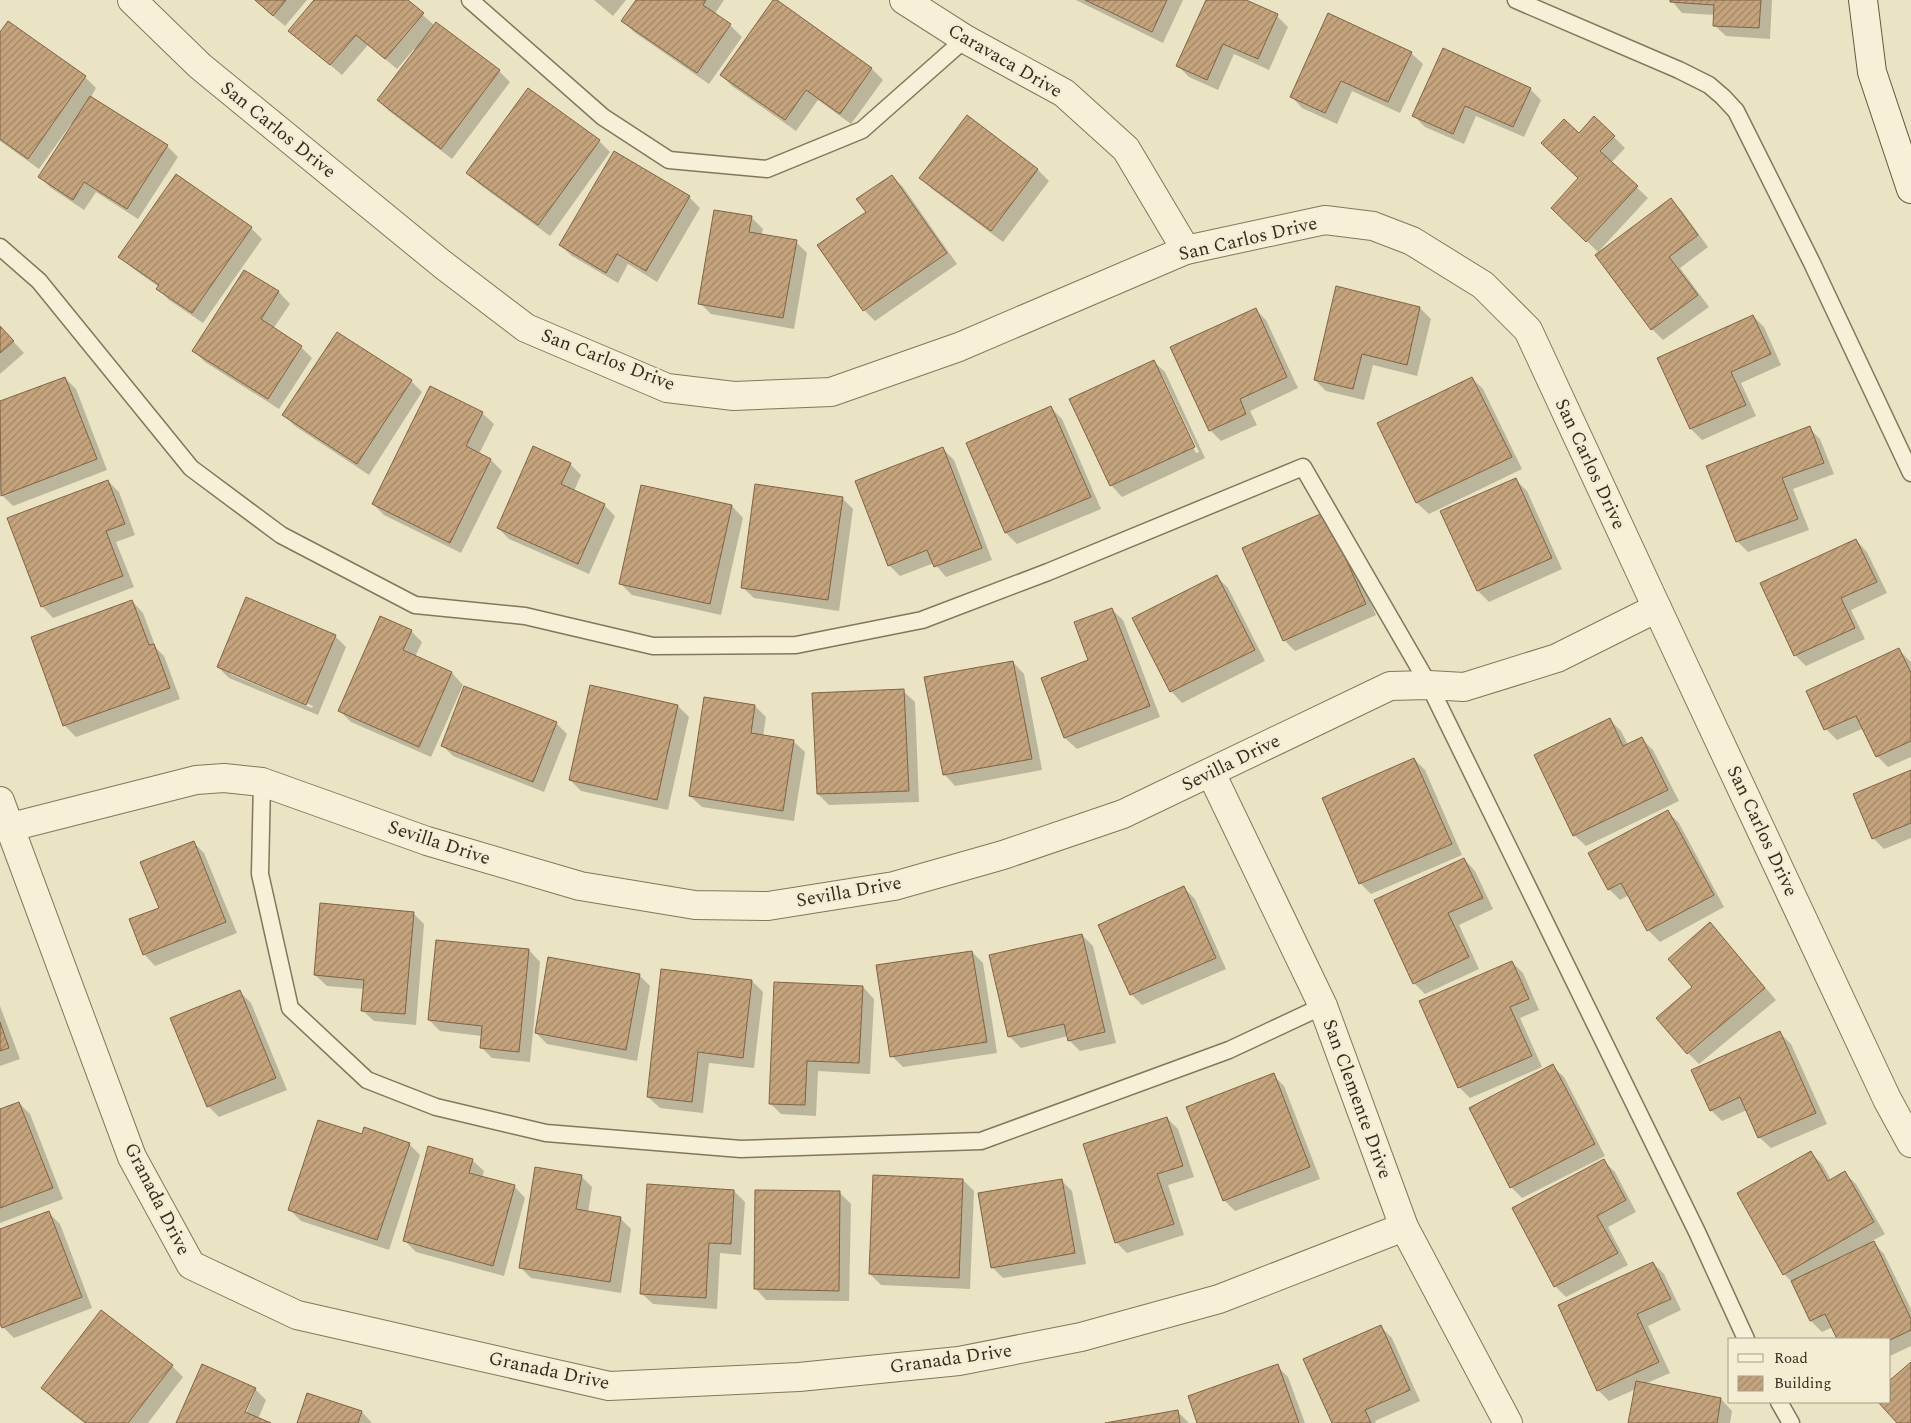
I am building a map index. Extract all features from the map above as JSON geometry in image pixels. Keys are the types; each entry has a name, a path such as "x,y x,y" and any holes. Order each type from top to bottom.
{"street":[{"name":"San Carlos Drive","path":"132,0 200,66 442,264 526,328 667,388 734,396 830,392 958,347 1186,250 1325,220 1373,226 1412,241 1483,285 1528,330 1887,1099 1911,1143"},
{"name":"Caravaca Drive","path":"904,0 965,39 1064,93 1126,149 1186,250"},
{"path":"1863,0 1872,72 1911,189"},
{"name":"Sevilla Drive","path":"11,827 196,780 224,778 262,782 427,841 580,886 695,905 768,906 894,886 1003,855 1123,814 1390,686 1429,685 1464,687 1557,658 1657,608"},
{"name":"San Clemente Drive","path":"1211,773 1323,1006 1404,1227 1508,1423"},
{"name":"Granada Drive","path":"0,801 132,1157 191,1265 297,1315 609,1386 799,1377 959,1361 1081,1337 1219,1299 1404,1227"}],"lane":[{"path":"470,0 603,117 669,160 767,169 862,130 965,39"},
{"path":"1516,0 1679,70 1709,85 1736,111 1812,263 1911,473"},
{"path":"0,247 39,281 191,468 281,536 415,605 525,616 654,646 796,645 922,620 1048,572 1303,467 1429,685 1696,1232 1746,1338"},
{"path":"262,782 260,874 290,1008 367,1080 436,1107 546,1133 741,1149 981,1141 1229,1050 1323,1006"},
{"path":"1780,1403 1792,1423"}],"building":[{"path":"255,0 286,0 273,16"},
{"path":"314,0 408,0 424,13 385,59 356,35 330,65 288,31"},
{"path":"636,0 706,0 703,5 731,24 697,73 621,21"},
{"path":"773,0 777,0 872,68 840,114 806,90 785,120 720,75"},
{"path":"1085,0 1167,0 1152,32"},
{"path":"1206,0 1246,0 1278,14 1258,59 1223,44 1207,80 1176,66"},
{"path":"1670,0 1761,0 1759,28 1713,26 1714,5 1670,2"},
{"path":"1328,13 1412,52 1388,102 1341,81 1325,113 1290,97"},
{"path":"8,21 86,76 28,159 0,139 0,32"},
{"path":"436,22 500,70 441,149 377,100"},
{"path":"1443,48 1531,88 1513,127 1465,106 1453,134 1412,116"},
{"path":"528,88 600,140 538,225 466,173"},
{"path":"90,96 168,145 127,209 84,182 73,200 38,177"},
{"path":"967,115 1038,169 991,231 919,178"},
{"path":"1594,116 1615,136 1600,151 1638,186 1586,242 1551,208 1578,178 1541,143 1564,119 1579,133"},
{"path":"614,151 690,196 646,271 617,254 606,273 559,245"},
{"path":"176,174 252,227 192,313 156,289 159,285 118,257"},
{"path":"892,175 947,253 863,311 817,245 866,212 856,199"},
{"path":"1671,198 1698,235 1669,257 1698,295 1651,330 1595,255"},
{"path":"714,210 752,216 749,232 797,240 783,318 698,304"},
{"path":"244,270 279,291 261,319 302,346 268,399 192,351"},
{"path":"1336,286 1420,307 1407,365 1362,354 1353,389 1314,380"},
{"path":"1256,308 1287,377 1240,399 1246,414 1209,431 1170,347"},
{"path":"1753,315 1771,354 1731,372 1746,405 1690,429 1657,358"},
{"path":"0,326 14,341 0,353"},
{"path":"337,332 412,380 357,464 282,415"},
{"path":"1154,360 1195,447 1110,486 1069,399"},
{"path":"65,377 97,459 1,496 0,401"},
{"path":"1472,377 1512,457 1416,503 1377,423"},
{"path":"430,386 483,412 466,446 491,459 450,543 372,504"},
{"path":"1051,406 1091,497 1005,533 966,443"},
{"path":"1810,426 1824,463 1782,478 1798,519 1736,542 1706,466"},
{"path":"533,446 571,463 561,484 605,504 578,564 497,528"},
{"path":"943,447 982,548 934,567 927,550 888,566 855,481"},
{"path":"1516,478 1552,558 1477,591 1440,511"},
{"path":"108,480 125,524 106,531 123,576 41,607 7,518"},
{"path":"755,484 843,497 828,600 741,588"},
{"path":"641,485 732,505 710,604 619,584"},
{"path":"1325,512 1366,604 1283,641 1242,548"},
{"path":"1856,539 1877,582 1841,598 1855,628 1794,656 1760,583"},
{"path":"1217,575 1255,650 1170,692 1132,618"},
{"path":"246,597 336,635 306,705 217,667"},
{"path":"132,600 149,645 154,644 170,688 63,726 31,637"},
{"path":"1112,608 1150,706 1064,738 1041,678 1088,660 1074,622"},
{"path":"380,616 412,630 403,650 452,672 419,747 338,711"},
{"path":"1899,648 1911,673 1911,741 1876,757 1856,716 1824,730 1806,691"},
{"path":"1013,661 1032,759 943,775 924,677"},
{"path":"590,685 678,705 657,800 569,780"},
{"path":"464,686 557,722 533,782 441,746"},
{"path":"904,689 909,791 817,794 812,693"},
{"path":"704,697 755,705 751,733 794,740 783,811 689,796"},
{"path":"1610,718 1623,746 1642,737 1668,790 1573,836 1534,755"},
{"path":"1414,758 1452,844 1359,884 1322,798"},
{"path":"1911,770 1911,823 1872,839 1853,794"},
{"path":"1668,810 1714,895 1647,931 1621,883 1608,890 1588,853"},
{"path":"194,841 226,922 143,955 129,919 159,908 140,862"},
{"path":"1464,858 1483,898 1448,913 1469,957 1413,984 1374,900"},
{"path":"1184,886 1216,958 1130,995 1098,925"},
{"path":"320,903 414,912 405,1014 361,1011 364,980 314,975"},
{"path":"1710,922 1765,988 1687,1054 1656,1018 1692,987 1668,959"},
{"path":"1082,934 1105,1032 1068,1041 1064,1024 1008,1037 989,955"},
{"path":"436,940 529,949 519,1052 480,1048 482,1026 428,1020"},
{"path":"972,951 987,1042 890,1057 876,965"},
{"path":"548,957 640,974 626,1050 535,1033"},
{"path":"1512,961 1529,999 1510,1007 1532,1056 1458,1088 1419,1001"},
{"path":"661,969 752,980 743,1058 698,1052 692,1102 647,1097"},
{"path":"774,982 863,986 859,1063 807,1061 805,1105 769,1104"},
{"path":"240,990 276,1078 207,1107 170,1018"},
{"path":"0,1022 9,1048 0,1051"},
{"path":"1780,1031 1816,1113 1758,1138 1740,1097 1710,1111 1691,1070"},
{"path":"1553,1064 1595,1144 1510,1188 1469,1108"},
{"path":"1274,1073 1310,1167 1223,1201 1186,1107"},
{"path":"19,1102 53,1188 0,1208 0,1109"},
{"path":"1167,1117 1183,1166 1157,1174 1174,1224 1115,1243 1083,1144"},
{"path":"318,1120 362,1134 364,1127 410,1143 377,1240 288,1210"},
{"path":"428,1146 473,1159 469,1173 515,1185 493,1266 403,1241"},
{"path":"1811,1151 1828,1181 1845,1171 1874,1222 1783,1275 1737,1193"},
{"path":"1604,1159 1626,1200 1597,1216 1618,1253 1554,1287 1512,1208"},
{"path":"535,1167 582,1175 576,1209 621,1217 610,1282 519,1268"},
{"path":"873,1175 963,1179 959,1278 869,1274"},
{"path":"1062,1179 1075,1253 991,1268 978,1193"},
{"path":"647,1184 734,1190 731,1244 709,1243 706,1298 640,1294"},
{"path":"755,1190 840,1191 839,1291 754,1289"},
{"path":"49,1211 82,1297 2,1328 0,1324 0,1229"},
{"path":"1874,1241 1911,1319 1911,1330 1891,1340 1891,1338 1837,1338 1825,1314 1810,1321 1791,1281"},
{"path":"1653,1262 1671,1299 1637,1314 1659,1362 1597,1391 1558,1305"},
{"path":"101,1310 173,1365 128,1423 86,1423 41,1388"},
{"path":"1381,1325 1410,1390 1365,1410 1371,1423 1332,1423 1303,1359"},
{"path":"1911,1362 1911,1423 1897,1423 1879,1403 1891,1403 1891,1379"},
{"path":"202,1364 256,1388 245,1412 271,1423 176,1423"},
{"path":"1278,1364 1299,1423 1197,1423 1188,1396"},
{"path":"1636,1381 1721,1398 1717,1423 1628,1423"},
{"path":"307,1393 362,1411 358,1423 297,1423"},
{"path":"1178,1410 1180,1423 1105,1423"}]}
